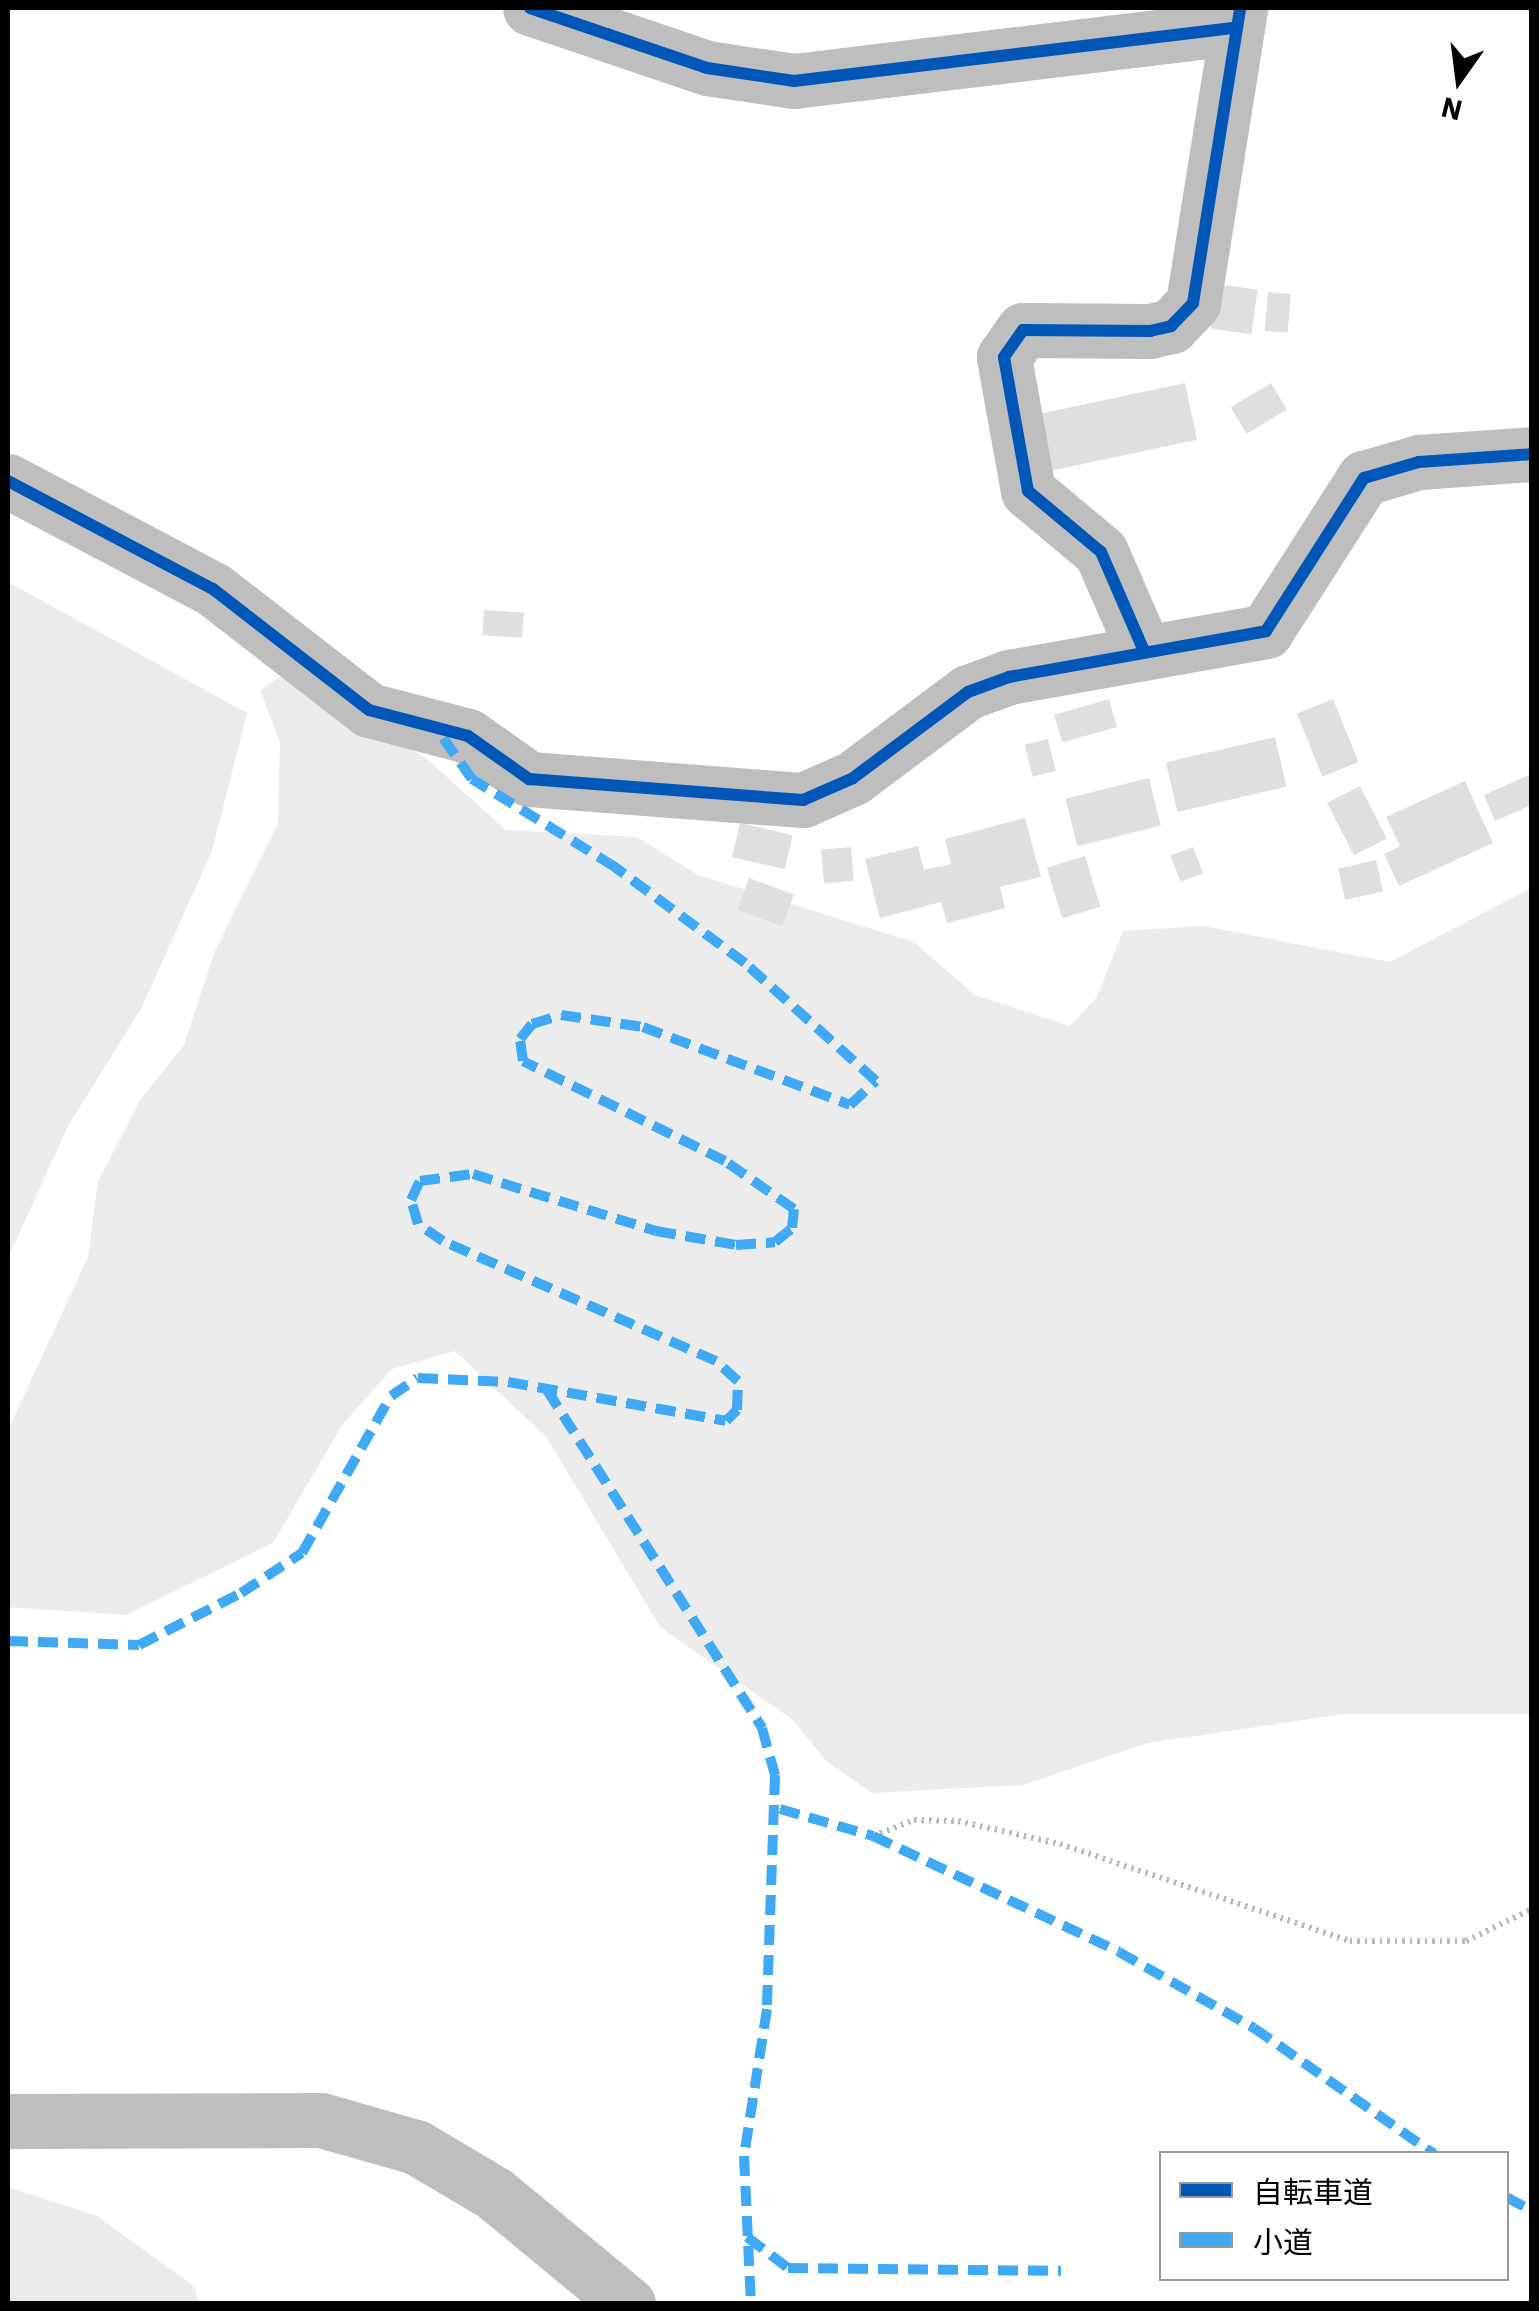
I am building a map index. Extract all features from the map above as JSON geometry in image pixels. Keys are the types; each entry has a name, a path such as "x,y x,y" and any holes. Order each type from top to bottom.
{"street":[{"path":"530,8 707,68 794,81 1238,17 1193,304 1171,326 1150,331 1023,330 1004,357 1028,491 1101,552 1144,651"},
{"path":"8,481 214,590 369,710 468,736 529,778 558,785 820,797 968,692 1144,651 1266,631 1364,478 1419,462 1532,454"},
{"path":"8,2121 321,2120 416,2147 496,2194 628,2304"}],"path":[{"path":"873,1836 914,1820 958,1821 1060,1844 1350,1941 1466,1941 1532,1909"}],"shaded area":[{"path":"8,582 247,713 212,851 142,1007 68,1126 8,1258"},
{"path":"285,673 427,759 506,830 637,837 698,875 914,942 975,995 1070,1026 1097,997 1123,931 1203,926 1390,962 1531,888 1531,1714 1344,1714 1148,1743 1023,1785 872,1793 826,1761 793,1720 660,1627 547,1438 455,1351 392,1369 343,1424 273,1543 126,1615 8,1607 8,1430 88,1257 98,1182 140,1100 184,1045 214,953 278,823 280,742 260,690"},
{"path":"8,2187 97,2216 194,2286 199,2303 8,2303"}],"building":[{"path":"1217,284 1258,290 1251,334 1211,329"},
{"path":"1268,292 1291,294 1288,333 1265,331"},
{"path":"1185,383 1197,440 1045,472 1033,415"},
{"path":"1271,383 1287,410 1247,434 1231,407"},
{"path":"484,610 524,613 522,638 482,635"},
{"path":"1109,699 1117,727 1062,743 1054,715"},
{"path":"1333,699 1358,762 1322,777 1297,714"},
{"path":"1275,737 1286,787 1177,812 1166,762"},
{"path":"1048,739 1056,771 1033,777 1025,745"},
{"path":"1529,775 1532,805 1495,821 1484,795"},
{"path":"1149,778 1161,826 1077,846 1066,799"},
{"path":"1465,781 1493,843 1399,886 1384,854 1400,846 1386,817"},
{"path":"1360,786 1387,839 1354,855 1327,803"},
{"path":"1025,818 1041,877 1000,887 1005,908 947,923 941,902 880,918 865,859 918,846 924,870 951,864 945,839"},
{"path":"740,823 793,835 785,869 732,857"},
{"path":"851,847 854,881 824,883 821,850"},
{"path":"1193,847 1203,873 1181,882 1171,856"},
{"path":"1085,856 1100,907 1062,918 1047,868"},
{"path":"1376,860 1383,891 1345,900 1338,869"},
{"path":"749,878 794,894 782,926 737,910"}],"marked path":[{"path":"8,1641 139,1645 241,1593 302,1553 391,1396 418,1378 508,1382 726,1421 737,1410 738,1381 716,1361 443,1241 418,1224 411,1200 420,1181 473,1174 656,1231 736,1245 775,1242 792,1228 794,1209 725,1161 523,1061 520,1039 532,1024 561,1015 643,1027 850,1105 876,1081 745,963 615,867 472,779 436,728"},
{"path":"547,1390 762,1728 775,1775 767,2009 744,2156 751,2304"},
{"path":"780,1809 873,1836 1119,1952 1254,2028 1430,2151"},
{"path":"1509,2199 1532,2211"},
{"path":"747,2237 788,2268 1061,2271"}],"cycle path":[{"path":"530,8 707,68 794,81 1237,27"},
{"path":"1144,651 1101,552 1028,491 1004,357 1023,330 1150,331 1171,326 1193,303 1240,8"},
{"path":"8,481 213,589 369,710 468,736 529,779 803,800 853,778 968,692 1009,677 1266,631 1364,478 1419,462 1532,454"}]}
